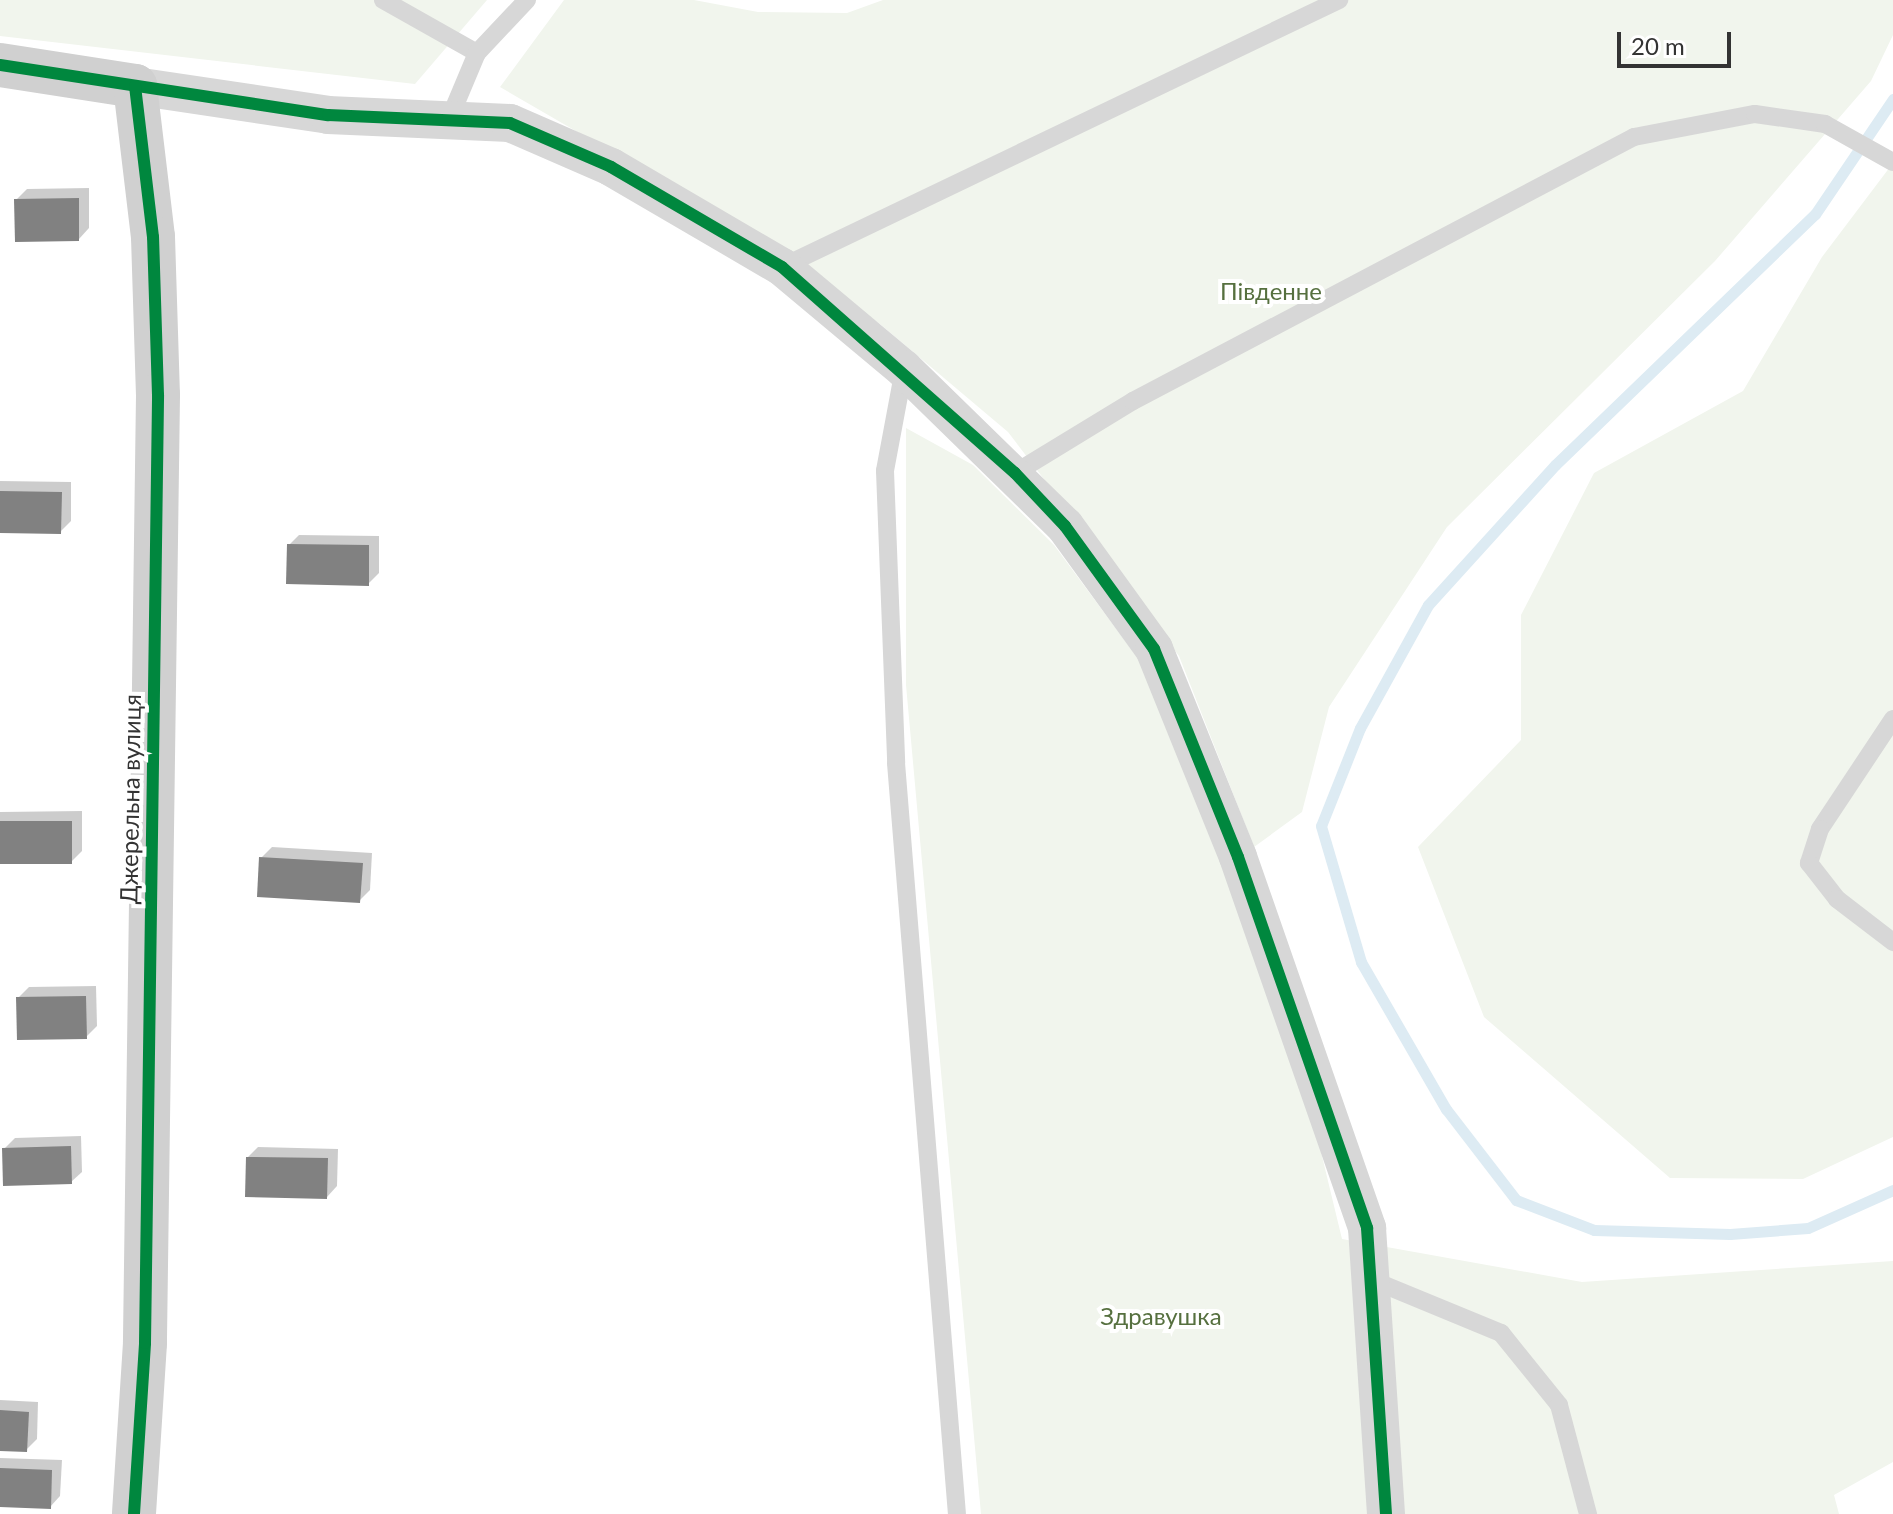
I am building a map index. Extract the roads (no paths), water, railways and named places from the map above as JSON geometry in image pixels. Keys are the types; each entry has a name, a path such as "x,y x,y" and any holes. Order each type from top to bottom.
{"street":[{"path":"0,65 328,115 510,123 611,167 782,267 904,369 1015,473 1065,526 1154,649 1238,857 1357,1199 1370,1279 1386,1514"},
{"name":"Джерельна вулиця","path":"134,1514 145,1343 158,395 153,237 135,86"}],"lane":[{"path":"383,0 477,53"},
{"path":"448,122 477,53 527,0"},
{"path":"782,267 1339,0"},
{"path":"1015,473 1133,401 1634,137 1755,114 1825,124 1893,162"},
{"path":"904,369 885,471 896,763 957,1514"},
{"path":"1893,719 1820,829 1809,863 1837,899 1893,942"},
{"path":"1370,1279 1501,1333 1559,1405 1588,1514"}],"waterway":[{"path":"1893,99 1815,214 1555,465 1428,605 1360,728 1321,826 1361,962 1446,1109 1516,1200 1594,1230 1730,1234 1808,1228 1893,1190"}],"park label":[{"name":"Південне","path":"1271,291"},
{"name":"Здравушка","path":"1161,1316"}]}
